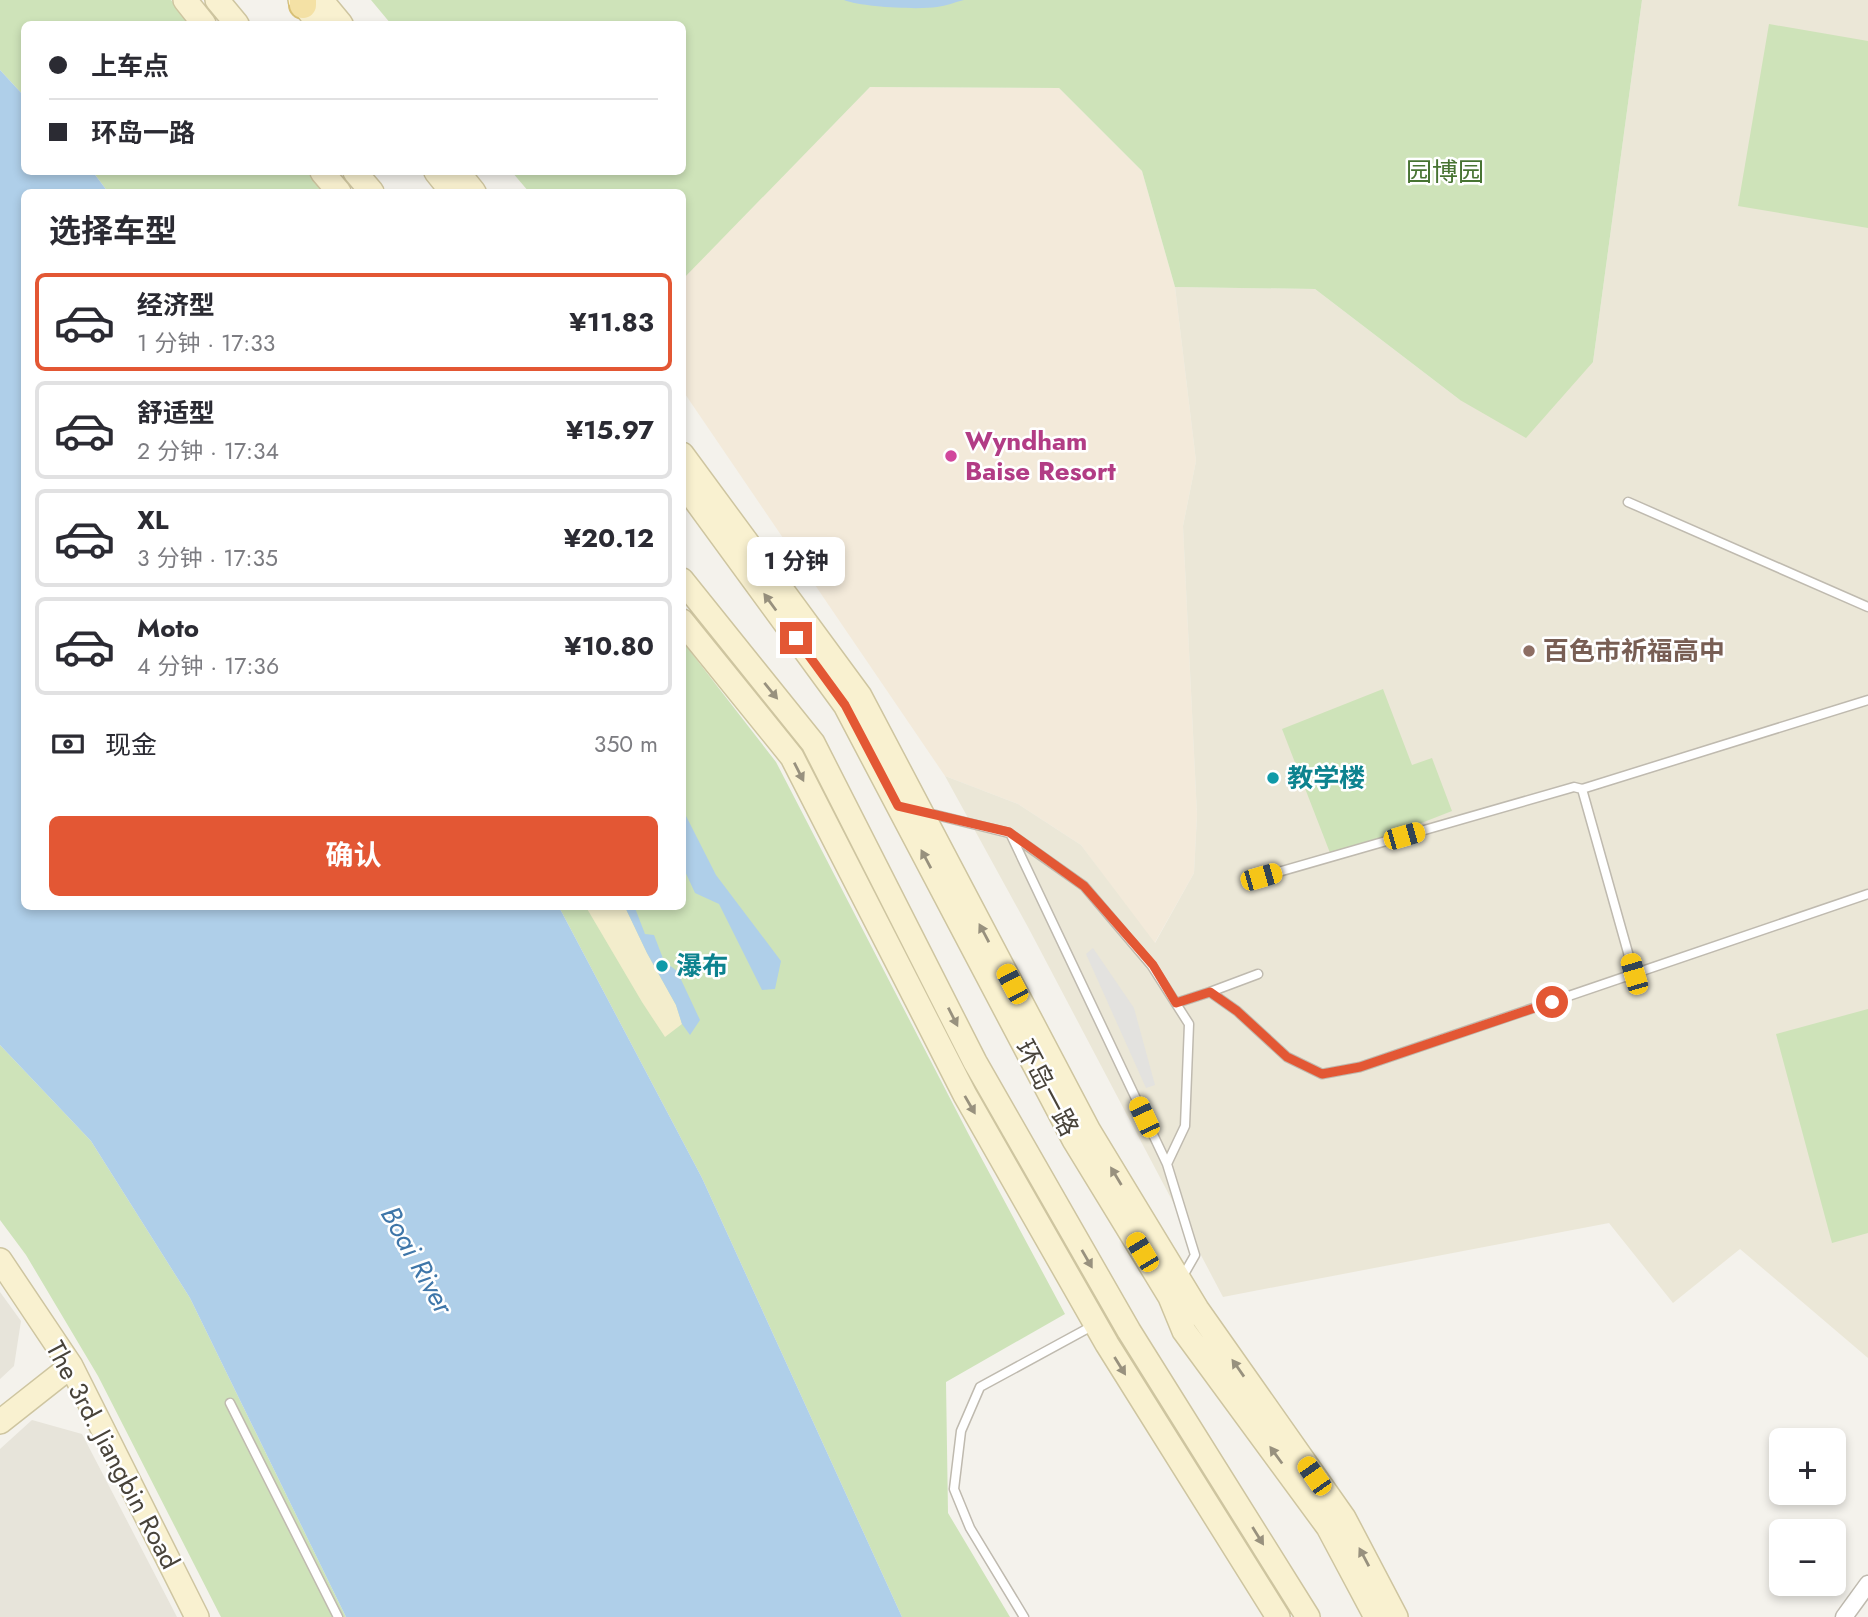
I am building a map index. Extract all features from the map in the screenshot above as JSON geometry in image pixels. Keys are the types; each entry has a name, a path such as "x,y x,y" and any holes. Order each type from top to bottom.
{"main road":[{"path":"185,0 202,21"},
{"path":"217,0 234,21"},
{"path":"309,6 336,21"},
{"path":"325,175 336,189"},
{"path":"358,175 369,189"},
{"path":"438,175 450,189"},
{"path":"460,175 472,189"},
{"path":"686,459 859,695 910,809"},
{"name":"环岛一路","path":"686,487 845,705 910,809 1074,1140 1175,1289 1184,1331 1328,1527 1376,1617"},
{"name":"环岛一路","path":"686,585 813,744 975,1062 1129,1331 1308,1617"},
{"path":"686,626 792,757 953,1074 1096,1324 1278,1617"},
{"name":"The 3rd. Jiangbin Road","path":"0,1260 71,1366 197,1617"},
{"path":"1175,1289 1197,1309 1343,1518 1396,1617"},
{"path":"0,1422 71,1366"}],"street":[{"path":"1844,1617 1868,1584"}],"lane":[{"path":"1628,502 1868,607"},
{"path":"1261,877 1574,787 1583,789 1868,700"},
{"path":"1583,789 1634,974"},
{"path":"910,809 1009,832 1084,886 1153,965 1189,1024 1185,1126 1167,1164"},
{"path":"1009,832 1167,1164 1195,1255 1175,1289"},
{"path":"1210,992 1237,1011 1287,1057 1322,1074 1360,1067 1868,894"},
{"path":"1176,1003 1258,974"},
{"path":"1024,1617 970,1528 954,1489 961,1432 980,1387 1096,1324"},
{"path":"230,1403 338,1617"}],"shaded area":[{"name":"百色市祈福高中","path":"1642,0 1868,0 1868,1358 1740,1249 1673,1303 1609,1223 1223,1297 945,776 1018,804 1081,845 1155,943 1194,873 1197,815 1183,526 1196,461 1175,287 1315,289 1460,400 1593,362"},
{"path":"870,87 1059,88 1142,171 1175,287 1196,461 1183,526 1197,815 1194,873 1154,944 1081,845 1018,804 945,776 686,395 686,275"},
{"path":"1093,948 1134,1008 1155,1085 1146,1088 1086,954"},
{"path":"0,1292 21,1321 14,1366 0,1379"},
{"path":"32,1420 82,1434 177,1617 0,1617 0,1449"}],"green space":[{"path":"0,0 171,0 188,21 21,21 21,93 0,70"},
{"name":"园博园","path":"371,0 1642,0 1593,362 1526,438 1460,400 1315,289 1175,287 1142,171 1059,88 870,87 686,276 686,189 526,189 515,175 686,175 686,21 388,21"},
{"path":"1769,24 1868,41 1868,228 1738,206"},
{"path":"95,175 311,175 323,189 106,189"},
{"path":"686,646 776,762 1065,1314 946,1382 948,1513 1010,1617 902,1617 702,1178 561,910 686,910"},
{"path":"1383,689 1412,765 1432,758 1452,811 1332,858 1282,729"},
{"path":"1868,1009 1868,1233 1832,1243 1776,1034"},
{"path":"0,1045 91,1141 190,1298 346,1617 221,1617 98,1376 26,1255 0,1220"}],"sand":[{"path":"588,910 626,910 676,1005 682,1024 665,1037"}],"water":[{"path":"844,0 964,0 917,8 876,6"},
{"name":"Boai River","path":"0,70 21,93 21,175 95,175 106,189 21,189 21,910 561,910 702,1178 902,1617 346,1617 190,1298 91,1141 0,1045"},
{"path":"686,816 716,875 781,961 775,989 762,990 719,904 695,893 686,874"},
{"name":"瀑布","path":"626,910 636,910 645,934 654,935 664,961 677,971 700,1020 690,1035 682,1024 676,1005"}],"place":[{"name":"Wyndham Baise Resort","path":"951,456"},
{"name":"百色市祈福高中","path":"1529,651"},
{"name":"教学楼","path":"1273,778"},
{"name":"瀑布","path":"662,966"}],"route":[{"path":"796,638 845,705 898,806 1009,832 1084,886 1153,965 1176,1003 1210,992 1237,1011 1287,1057 1305,1066 1322,1074 1360,1067 1552,1002"}]}
